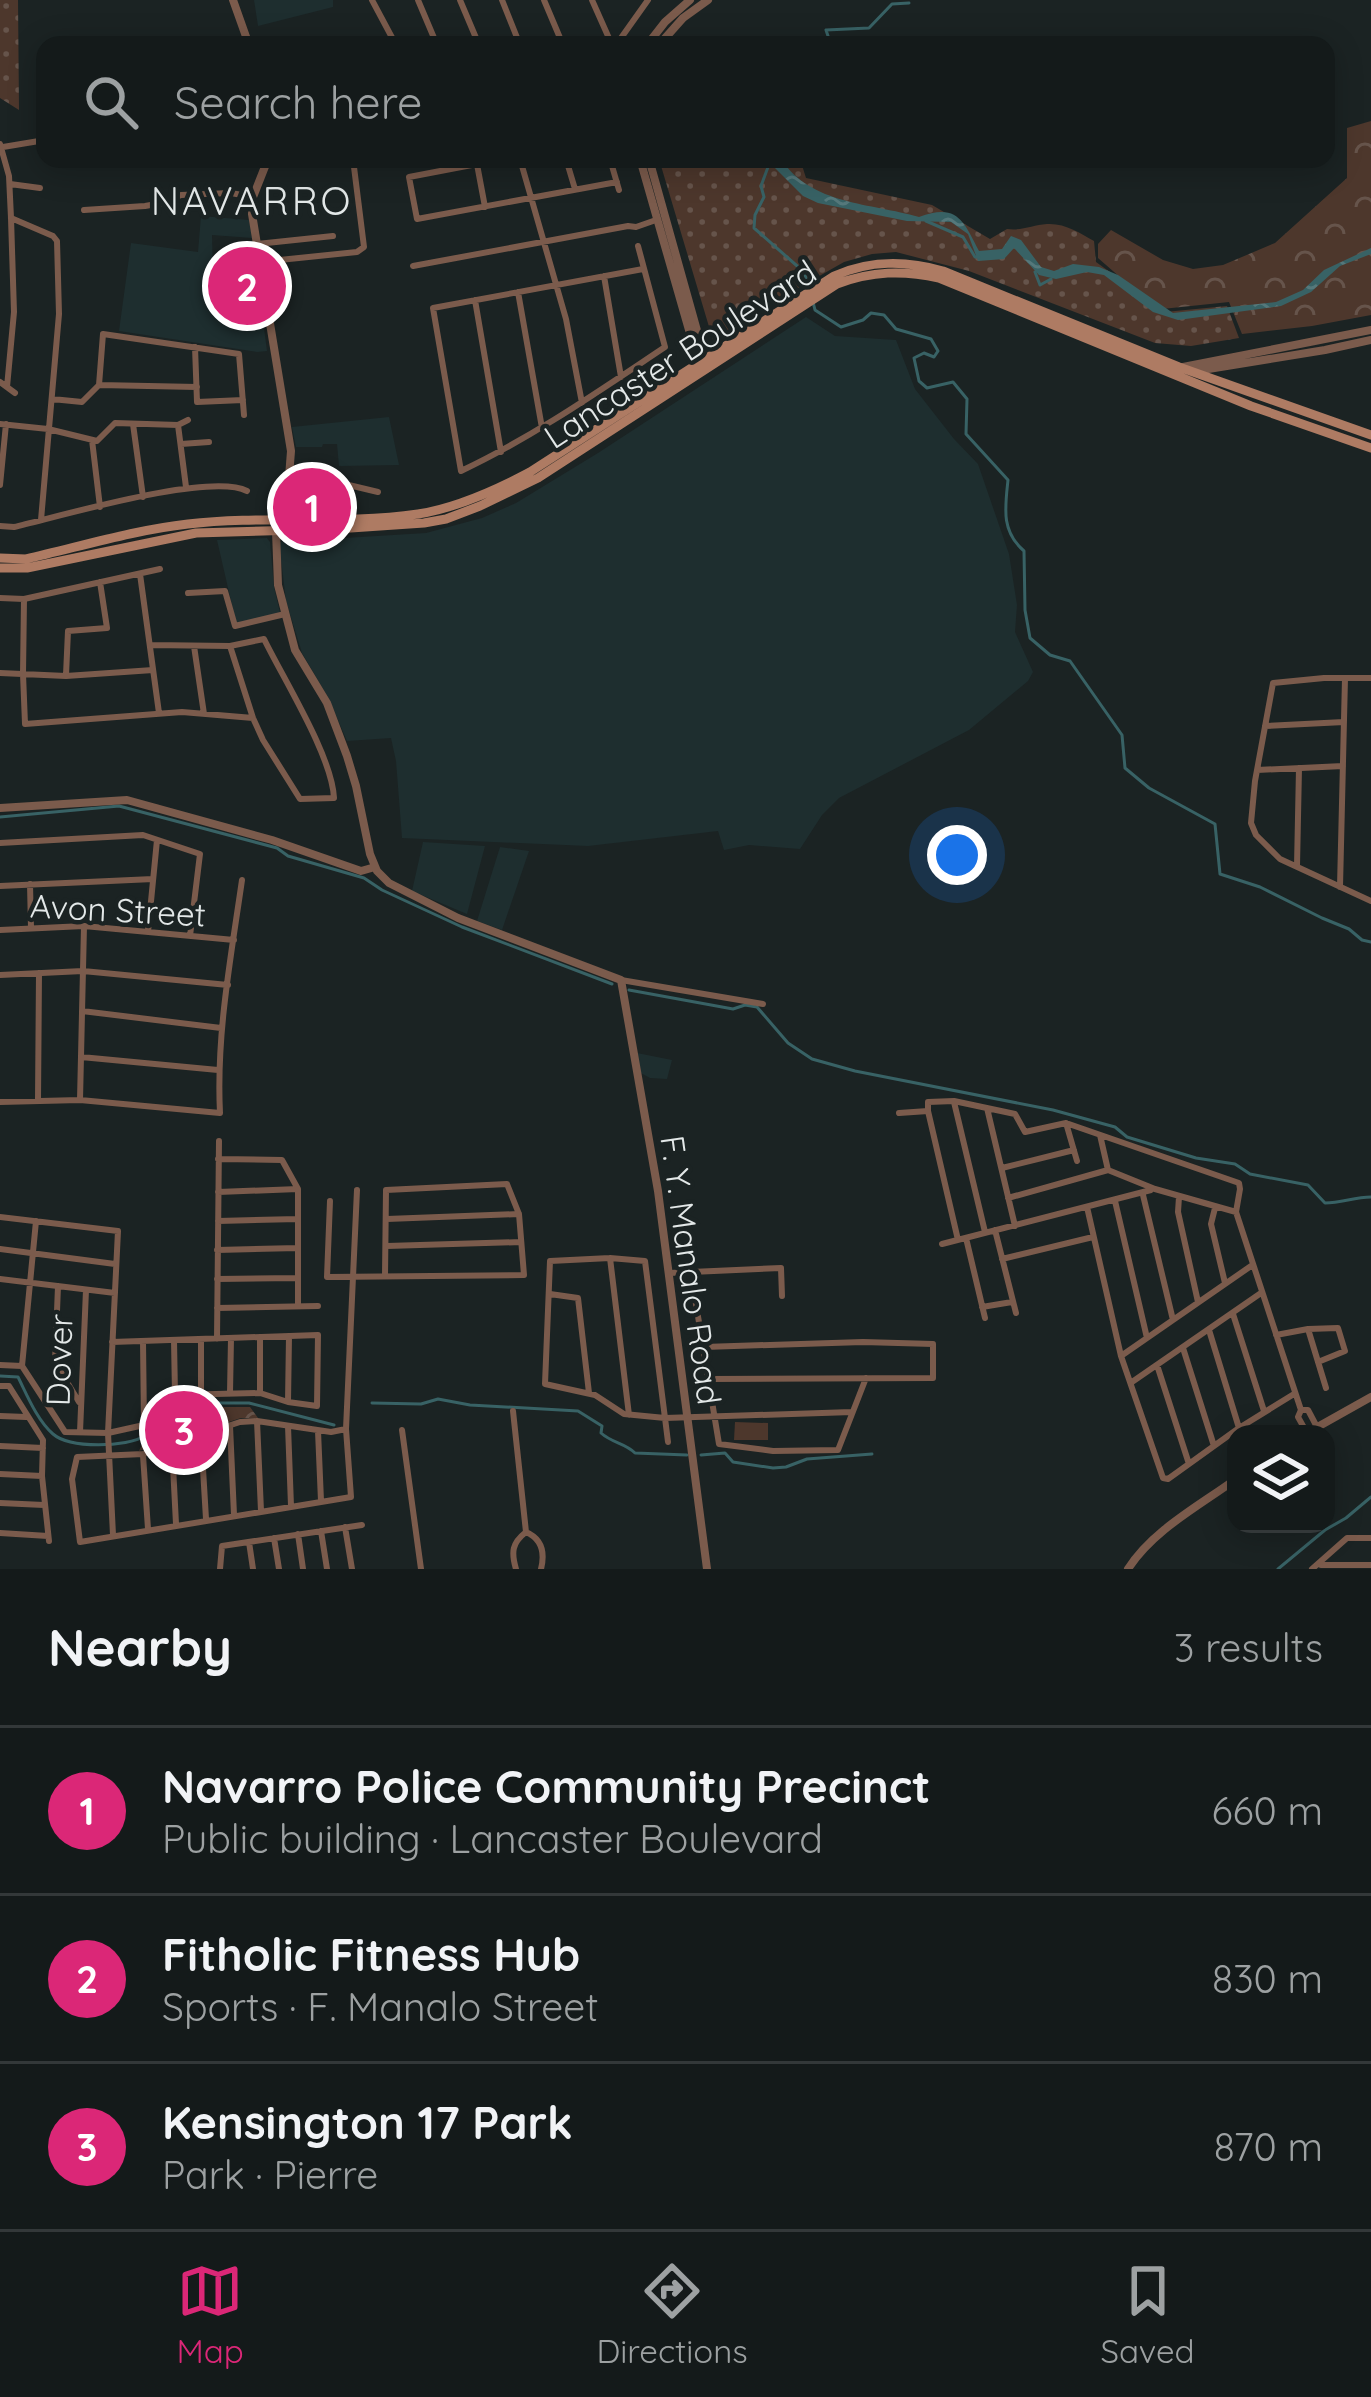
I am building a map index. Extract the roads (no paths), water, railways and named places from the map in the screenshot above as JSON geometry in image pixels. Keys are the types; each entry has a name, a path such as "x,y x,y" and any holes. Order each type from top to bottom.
{"main road":[{"name":"Lancaster Boulevard","path":"0,568 27,568 184,534 422,514 476,497 530,472 846,271 864,266 924,266 977,285 1251,406 1371,448"},
{"name":"Lancaster Boulevard","path":"1175,372 1192,371 1371,435"},
{"name":"Lancaster Boulevard","path":"0,558 26,559 184,524 276,526"}],"street":[{"path":"233,0 246,36"},
{"path":"418,0 433,36"},
{"path":"460,0 475,36"},
{"path":"502,0 516,36"},
{"path":"544,0 559,36"},
{"path":"592,0 610,36"},
{"path":"375,1 392,36"},
{"path":"620,36 644,1"},
{"path":"654,36 665,22 698,2"},
{"path":"666,36 698,2"},
{"path":"7,387 14,312 10,184 2,145 36,141"},
{"path":"264,168 252,214 291,452 276,526 275,566 295,650 327,703 347,756 375,867 389,883 458,918 621,980 763,1004"},
{"path":"260,262 364,248 354,168"},
{"path":"450,168 409,177 417,219 575,189 618,186 613,168"},
{"path":"478,168 485,207"},
{"path":"523,168 566,320 581,403"},
{"path":"569,168 575,189"},
{"path":"646,168 702,364"},
{"path":"10,184 40,188"},
{"path":"84,210 145,206 181,195 253,197"},
{"path":"11,218 57,241 59,314 41,520"},
{"path":"413,266 642,226 658,219"},
{"path":"257,244 332,236"},
{"path":"638,246 665,347 542,428 461,471 433,308 643,269"},
{"path":"604,277 621,376"},
{"path":"518,292 542,428"},
{"path":"475,300 501,452"},
{"path":"1175,372 1371,330"},
{"path":"52,399 82,402 99,385 103,334 239,354 244,415"},
{"path":"1192,371 1371,340"},
{"path":"195,347 197,402 243,400"},
{"path":"99,385 196,387"},
{"path":"0,485 3,424 92,440 100,439 115,424 178,425 188,420"},
{"path":"134,424 143,497"},
{"path":"178,425 186,487"},
{"path":"92,440 100,507"},
{"path":"181,444 209,442"},
{"path":"290,471 378,492"},
{"path":"0,526 186,487 235,486 248,491"},
{"path":"0,598 24,599 160,569"},
{"path":"140,574 159,713"},
{"path":"66,676 68,631 106,628 100,582"},
{"path":"188,593 225,591 236,626 285,614"},
{"path":"24,599 26,724 159,713 253,718"},
{"path":"150,644 230,646 264,639 322,754 334,798 301,800 263,740 230,646"},
{"path":"194,645 204,714"},
{"path":"0,673 66,676 153,670"},
{"path":"1340,886 1345,678"},
{"path":"1371,679 1273,683 1251,824 1280,859 1371,901"},
{"path":"1265,727 1344,722"},
{"path":"1257,770 1342,766"},
{"path":"1297,867 1299,768"},
{"path":"0,808 127,800 272,840 361,871 375,867"},
{"path":"0,843 143,836 200,854 190,936"},
{"path":"148,932 157,840"},
{"path":"0,886 153,879"},
{"path":"0,1102 80,1100 220,1113 221,1028 242,880"},
{"path":"30,884 32,928"},
{"path":"80,1100 84,926"},
{"name":"Avon Street","path":"0,930 84,926 234,940"},
{"path":"0,975 83,970 227,985"},
{"path":"38,1101 40,973"},
{"name":"F. Y. Manalo Road","path":"621,980 658,1191 707,1569"},
{"path":"82,1011 221,1028"},
{"path":"81,1057 218,1070"},
{"path":"954,1101 985,1232"},
{"path":"985,1318 928,1102 954,1101 1017,1115 1023,1131 1066,1123 1239,1183 1236,1212 1302,1425"},
{"path":"987,1108 1015,1226"},
{"path":"899,1113 928,1111"},
{"path":"1066,1123 1077,1161"},
{"path":"1100,1135 1108,1170"},
{"path":"217,1339 219,1141"},
{"path":"1002,1168 1074,1150"},
{"path":"218,1160 282,1160 298,1189 298,1306"},
{"path":"1008,1198 1108,1170 1236,1212"},
{"path":"330,1201 327,1277 524,1275 519,1214 507,1184 386,1190 385,1276"},
{"path":"218,1192 298,1189"},
{"path":"942,1244 1155,1189"},
{"path":"346,1429 318,1431 257,1420 142,1454 77,1457 72,1479 80,1541 351,1497 346,1429 357,1190"},
{"path":"1143,1193 1173,1319"},
{"path":"1179,1197 1178,1212 1198,1302"},
{"path":"1115,1201 1147,1338"},
{"path":"1087,1207 1121,1356 1162,1477 1168,1479 1227,1437"},
{"path":"1215,1208 1211,1224 1226,1283"},
{"path":"387,1219 519,1214"},
{"path":"0,1217 118,1231 108,1435 113,1535"},
{"path":"218,1221 298,1219"},
{"path":"36,1221 22,1366 65,1432 108,1435 144,1425 175,1395 260,1393 317,1406 318,1335 112,1342"},
{"path":"995,1230 1016,1313"},
{"path":"1002,1259 1094,1238"},
{"path":"386,1246 521,1242"},
{"path":"218,1250 298,1248"},
{"path":"0,1249 116,1264"},
{"path":"610,1258 629,1415"},
{"path":"668,1442 665,1418 645,1261 552,1260 548,1263 545,1384 589,1393 629,1415 665,1418 852,1412"},
{"path":"1121,1356 1252,1265"},
{"path":"669,1273 781,1268 782,1296"},
{"path":"217,1280 298,1277"},
{"path":"0,1279 115,1293"},
{"path":"58,1286 55,1362 81,1405"},
{"name":"Dover","path":"80,1432 86,1289"},
{"path":"694,1292 719,1444 838,1450 866,1378"},
{"path":"1132,1382 1261,1293"},
{"path":"550,1294 578,1298 589,1393"},
{"path":"982,1307 1012,1302"},
{"path":"217,1308 318,1306"},
{"path":"1233,1314 1264,1412"},
{"path":"1308,1328 1326,1388"},
{"path":"1276,1335 1338,1328 1343,1353 1318,1362"},
{"path":"1209,1330 1238,1425"},
{"path":"288,1402 289,1336"},
{"path":"260,1337 260,1393"},
{"path":"230,1338 230,1394"},
{"path":"201,1339 201,1394"},
{"path":"175,1340 175,1395"},
{"path":"143,1341 144,1425"},
{"path":"704,1347 932,1344 933,1378 709,1379"},
{"path":"1183,1348 1214,1446"},
{"path":"0,1365 22,1366"},
{"path":"1157,1365 1189,1464"},
{"path":"0,1386 9,1386 43,1440 49,1538 0,1536"},
{"path":"1244,1425 1294,1394"},
{"path":"1319,1425 1371,1397"},
{"path":"1301,1410 1308,1410 1316,1425"},
{"path":"513,1411 526,1532 541,1546 541,1569"},
{"path":"0,1416 29,1418"},
{"path":"257,1420 261,1511"},
{"path":"288,1425 290,1506"},
{"path":"230,1426 234,1515"},
{"path":"402,1430 421,1569"},
{"path":"318,1431 321,1501"},
{"path":"201,1435 206,1520"},
{"path":"0,1446 43,1448"},
{"path":"172,1446 176,1524"},
{"path":"142,1454 148,1529"},
{"path":"0,1474 42,1476"},
{"path":"1128,1569 1138,1553 1165,1530 1227,1485"},
{"path":"0,1503 46,1505"},
{"path":"220,1569 222,1546 362,1525"},
{"path":"345,1527 352,1569"},
{"path":"321,1531 327,1569"},
{"path":"516,1569 514,1546 526,1532"},
{"path":"298,1534 303,1569"},
{"path":"274,1538 279,1569"},
{"path":"1315,1567 1347,1538 1371,1538"},
{"path":"249,1542 254,1569"},
{"path":"1315,1567 1371,1565"}],"water":[{"path":"775,168 789,168 808,186 843,200 919,217 950,213 963,223 979,251 1002,249 1011,236 1021,240 1041,267 1054,271 1073,264 1099,267 1173,313 1276,302 1303,290 1324,270 1371,248 1371,254 1340,266 1311,292 1281,306 1178,320 1153,312 1104,275 1087,272 1056,279 1039,275 1014,248 1004,259 978,261 968,234 951,222 907,221 803,196"}],"waterway":[{"path":"828,36 826,30 869,28 892,4 909,3"},
{"path":"768,168 754,228 804,272 809,287"},
{"path":"926,221 963,237 979,257"},
{"path":"1035,272 1040,285 1051,279"},
{"path":"813,302 815,310 841,327 871,313 884,315 896,329 931,339 938,351 934,357 924,353 914,358 919,381 927,388 953,382 967,399 966,434 1008,480 1006,518 1011,535 1024,551 1030,638 1050,655 1070,661 1122,735 1125,768 1149,788 1215,824 1220,874 1260,887 1371,942"},
{"path":"0,817 119,806 277,848 288,856 364,878 462,927 612,984"},
{"path":"629,990 733,1009 757,1007 788,1043 812,1059 1115,1127 1127,1137 1196,1158 1308,1185 1325,1203 1371,1197"},
{"path":"0,1376 18,1377 37,1415 53,1434 85,1444 137,1440 180,1403 249,1403 334,1425"},
{"path":"372,1403 421,1404 438,1399 578,1411 602,1426 605,1436 635,1453 687,1455"},
{"path":"701,1455 725,1453 733,1462 773,1468 807,1459 872,1454"},
{"path":"1278,1569 1371,1497"}],"place":[{"name":"Fitholic Fitness Hub","path":"247,286"},
{"name":"Navarro Police Community Precinct","path":"312,507"},
{"name":"Kensington 17 Park","path":"184,1430"}],"district":[{"name":"NAVARRO","path":"252,201"}]}
